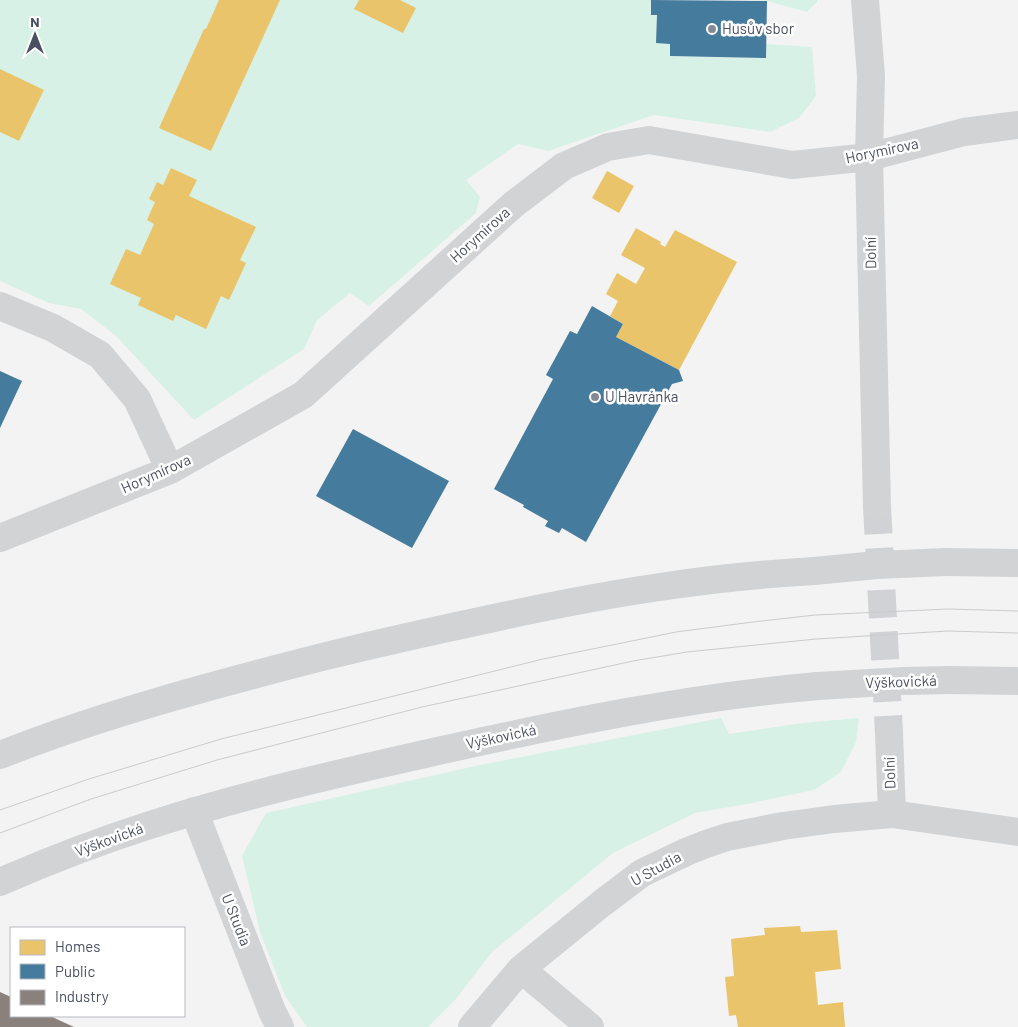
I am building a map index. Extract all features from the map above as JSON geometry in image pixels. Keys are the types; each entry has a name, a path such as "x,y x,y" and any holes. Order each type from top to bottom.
{"street":[{"name":"Dolní","path":"864,0 871,76 869,156 877,506"},
{"name":"Horymírova","path":"0,538 170,470 303,395 514,204 564,166 608,147 649,140 792,165 869,156 964,132 1018,124"},
{"path":"0,306 53,328 100,355 137,399 170,470"},
{"path":"0,755 81,725 226,682 370,645 568,603 632,591 736,577 946,562 1018,563"},
{"name":"Výškovická","path":"0,882 91,846 194,811 337,774 568,723 698,700 818,686 949,680 1018,681"},
{"name":"Dolní","path":"889,733 892,814"},
{"name":"U Studia","path":"194,811 272,1011 280,1027"},
{"name":"U Studia","path":"472,1027 522,969 642,873 686,852 727,837 783,826 892,814 1018,832"},
{"path":"522,969 590,1027"}],"green space":[{"path":"0,0 651,0 651,15 657,15 670,44 670,56 766,58 766,44 812,47 816,96 799,118 770,132 654,115 548,151 518,144 466,180 480,197 476,213 369,306 350,293 317,320 304,349 194,420 116,336 81,309 49,303 0,281"},
{"path":"756,0 817,0 817,2 807,12 767,1"},
{"path":"721,718 729,734 802,723 859,718 856,742 841,772 814,790 695,813 613,853 492,952 455,1000 428,1027 307,1027 285,996 260,932 242,856 266,813 480,765"}],"building: Homes":[{"path":"219,0 280,0 211,151 159,128"},
{"path":"359,0 400,0 416,8 403,33 354,9"},
{"path":"0,69 44,90 19,141 0,132"},
{"path":"171,168 197,180 189,196 256,227 240,260 246,263 229,300 221,296 206,329 176,315 173,321 138,305 141,298 110,284 126,249 140,255 154,224 147,220 155,202 149,199 157,182 163,185"},
{"path":"607,171 634,186 619,213 592,198"},
{"path":"636,228 661,242 660,244 665,247 675,230 737,262 679,370 616,337 623,324 610,316 618,301 606,294 617,273 636,284 645,268 621,255"},
{"path":"800,926 801,932 837,930 841,969 815,972 818,1005 843,1002 845,1027 738,1027 736,1015 729,1016 725,977 734,976 731,939 765,935 764,928"}],"building: Public":[{"name":"Husův sbor","path":"651,0 767,1 766,58 670,56 670,44 656,43 657,15 651,15"},
{"path":"592,306 623,324 616,337 679,370 683,381 672,384 586,542 562,528 559,533 545,526 548,521 523,507 524,505 494,489 553,379 546,375 570,331 577,334"},
{"path":"0,371 22,381 0,428"},
{"path":"353,429 449,481 412,548 316,496"}],"building: Industry":[{"path":"0,992 10,997 10,1017 52,1017 74,1027 0,1027"}],"tunnel":[{"path":"877,506 889,733"}],"tram line":[{"path":"0,810 89,779 221,739 543,659 676,632 815,615 948,609 1018,611"},
{"path":"0,833 91,799 217,760 422,707 633,661 687,652 816,639 948,631 1018,633"}],"place":[{"name":"Husův sbor","path":"712,29"},
{"name":"U Havránka","path":"595,397"}]}
